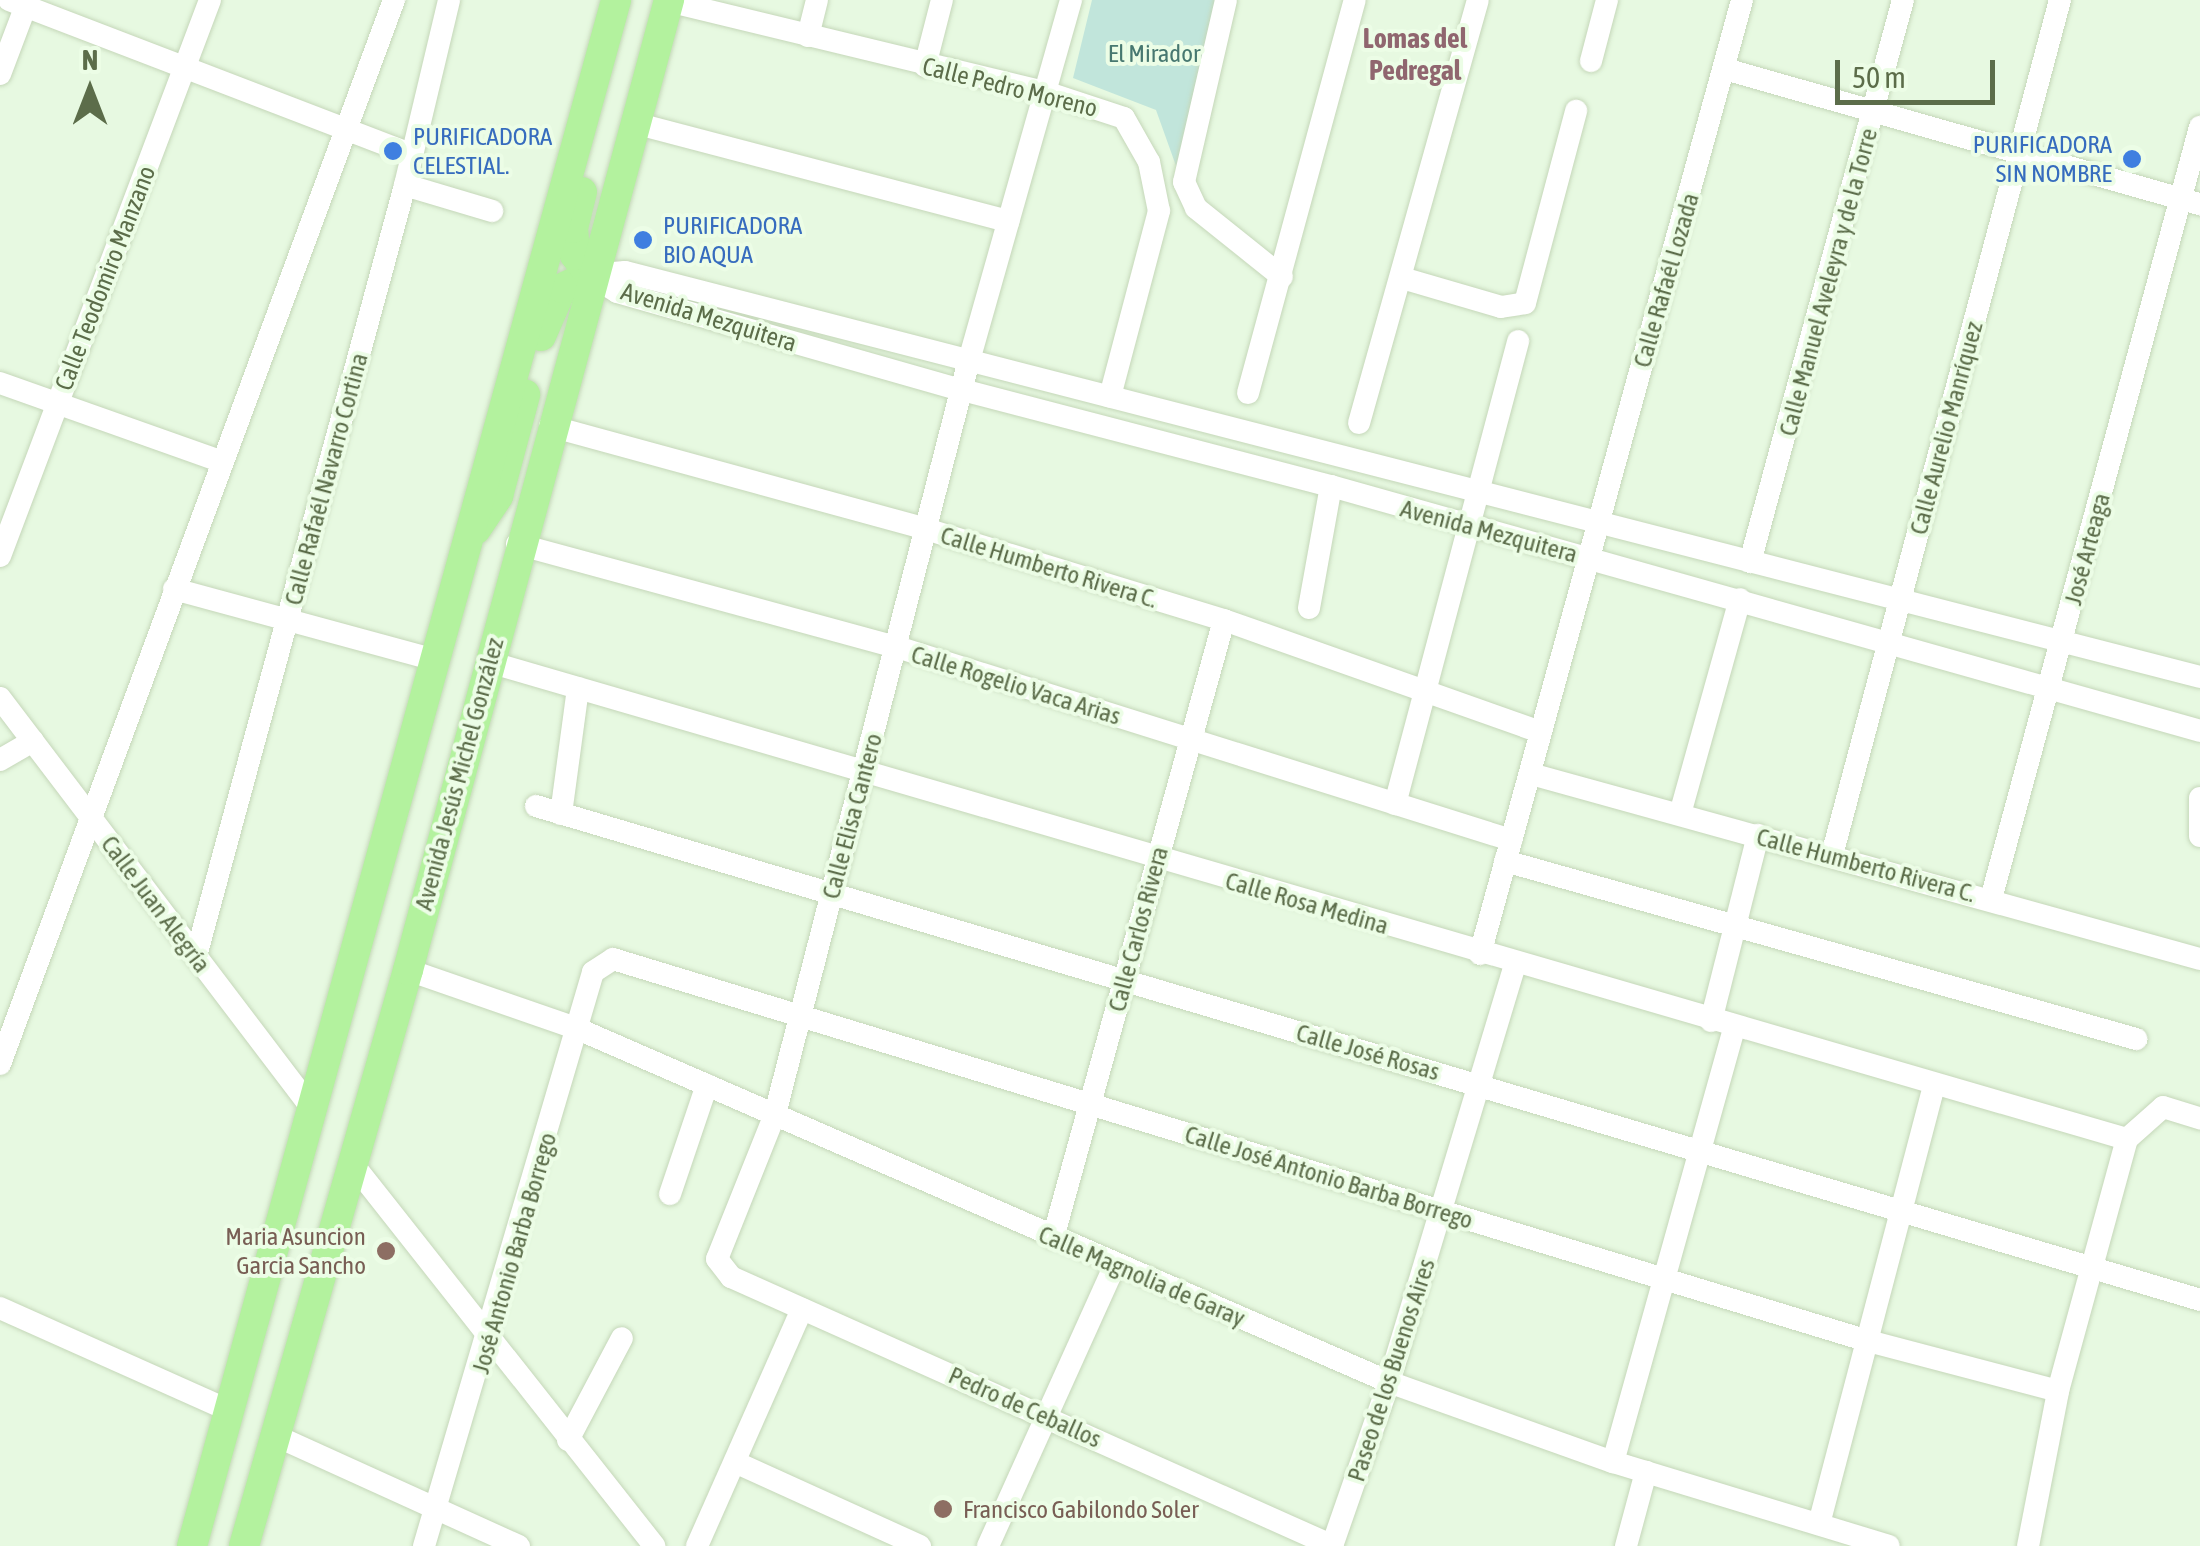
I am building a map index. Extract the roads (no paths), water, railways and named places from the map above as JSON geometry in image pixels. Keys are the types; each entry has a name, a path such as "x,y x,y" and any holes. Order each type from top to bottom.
{"main road":[{"path":"460,552 498,496 550,303 562,288 590,275 575,255 573,228 618,51 618,0"},
{"path":"192,1546 313,1110 460,552 618,0"},
{"name":"Avenida Jesús Michel González","path":"244,1546 408,970 517,544 668,0"}],"street":[{"name":"Calle Teodomiro Manzano","path":"0,556 210,0"},
{"path":"0,1064 220,461 394,0"},
{"name":"Calle Rafaél Navarro Cortina","path":"196,956 406,184 448,0"},
{"name":"Calle Pedro Moreno","path":"668,0 925,66 1046,92 1124,118 1156,184 1151,254 1110,397"},
{"path":"808,36 818,0"},
{"path":"925,66 942,0"},
{"name":"Calle Elisa Cantero","path":"719,1266 718,1251 774,1114 929,530 969,360 1070,0"},
{"path":"1226,0 1185,170 1187,193 1282,278"},
{"path":"1248,392 1355,0"},
{"path":"1360,423 1478,0"},
{"path":"1591,61 1607,0"},
{"name":"Calle Rafaél Lozada","path":"1480,954 1742,0"},
{"name":"Calle Manuel Aveleyra y de la Torre","path":"1750,562 1903,0"},
{"name":"Calle Aurelio Manríquez","path":"1832,856 2060,0"},
{"path":"0,74 21,2 412,156"},
{"path":"1725,69 2191,202"},
{"path":"1402,278 1519,307 1529,296 1576,111"},
{"path":"634,123 1008,222"},
{"name":"José Arteaga","path":"1992,899 2061,643 2191,202 2200,127"},
{"path":"406,184 492,211"},
{"name":"Avenida Mezquitera","path":"590,275 625,272 1599,522 1899,604 2200,678"},
{"name":"Avenida Mezquitera","path":"590,275 617,292 962,390 1331,486 1468,527 1889,640 2200,731"},
{"path":"1396,804 1518,341"},
{"path":"0,383 220,461"},
{"name":"Calle Humberto Rivera C.","path":"550,426 929,530 1224,620 1541,732"},
{"path":"1309,608 1331,486"},
{"name":"Calle Rogelio Vaca Arias","path":"517,544 897,648 1396,804 1508,850 1734,928 2136,1039"},
{"path":"174,588 432,659"},
{"path":"1680,814 1740,599"},
{"name":"Calle Carlos Rivera","path":"1053,1238 1224,620"},
{"name":"Calle Rosa Medina","path":"488,662 1480,954 2127,1138"},
{"path":"561,814 578,688"},
{"name":"Calle Juan Alegría","path":"2,704 34,740 313,1110"},
{"path":"0,760 34,740"},
{"name":"Calle Humberto Rivera C.","path":"1531,774 2200,959"},
{"path":"2200,798 2200,836"},
{"name":"Calle José Rosas","path":"536,806 2200,1300"},
{"path":"1613,1462 1666,1279 1696,1152 1722,1024 1734,928 1758,835"},
{"name":"Calle José Antonio Barba Borrego","path":"604,962 622,958 1090,1105 1868,1341 2058,1391"},
{"name":"José Antonio Barba Borrego","path":"424,1546 489,1341 593,972 604,962"},
{"name":"Paseo de los Buenos Aires","path":"1333,1546 1389,1382 1515,964"},
{"name":"Calle Magnolia de Garay","path":"408,970 578,1029 1389,1382 1613,1462 1889,1546"},
{"path":"0,996 24,1000"},
{"path":"670,1194 707,1085"},
{"path":"1819,1524 1934,1085"},
{"path":"2028,1546 2058,1391 2127,1138 2163,1107 2200,1118"},
{"path":"352,1163 654,1546"},
{"name":"Pedro de Ceballos","path":"719,1266 802,1309 1333,1546"},
{"path":"988,1546 1115,1266"},
{"path":"0,1308 228,1410"},
{"path":"697,1546 738,1462 802,1309"},
{"path":"568,1440 622,1338"},
{"path":"274,1434 519,1546"},
{"path":"738,1462 920,1546"},
{"path":"1626,1546 1646,1472"}],"place":[{"name":"PURIFICADORA CELESTIAL.","path":"393,151"},
{"name":"PURIFICADORA SIN NOMBRE","path":"2132,159"},
{"name":"PURIFICADORA BIO AQUA","path":"643,240"},
{"name":"Maria Asuncion Garcia Sancho","path":"386,1251"},
{"name":"Francisco Gabilondo Soler","path":"943,1509"}],"district":[{"name":"Lomas del Pedregal","path":"1415,54"}],"park label":[{"name":"El Mirador","path":"1154,53"}]}
